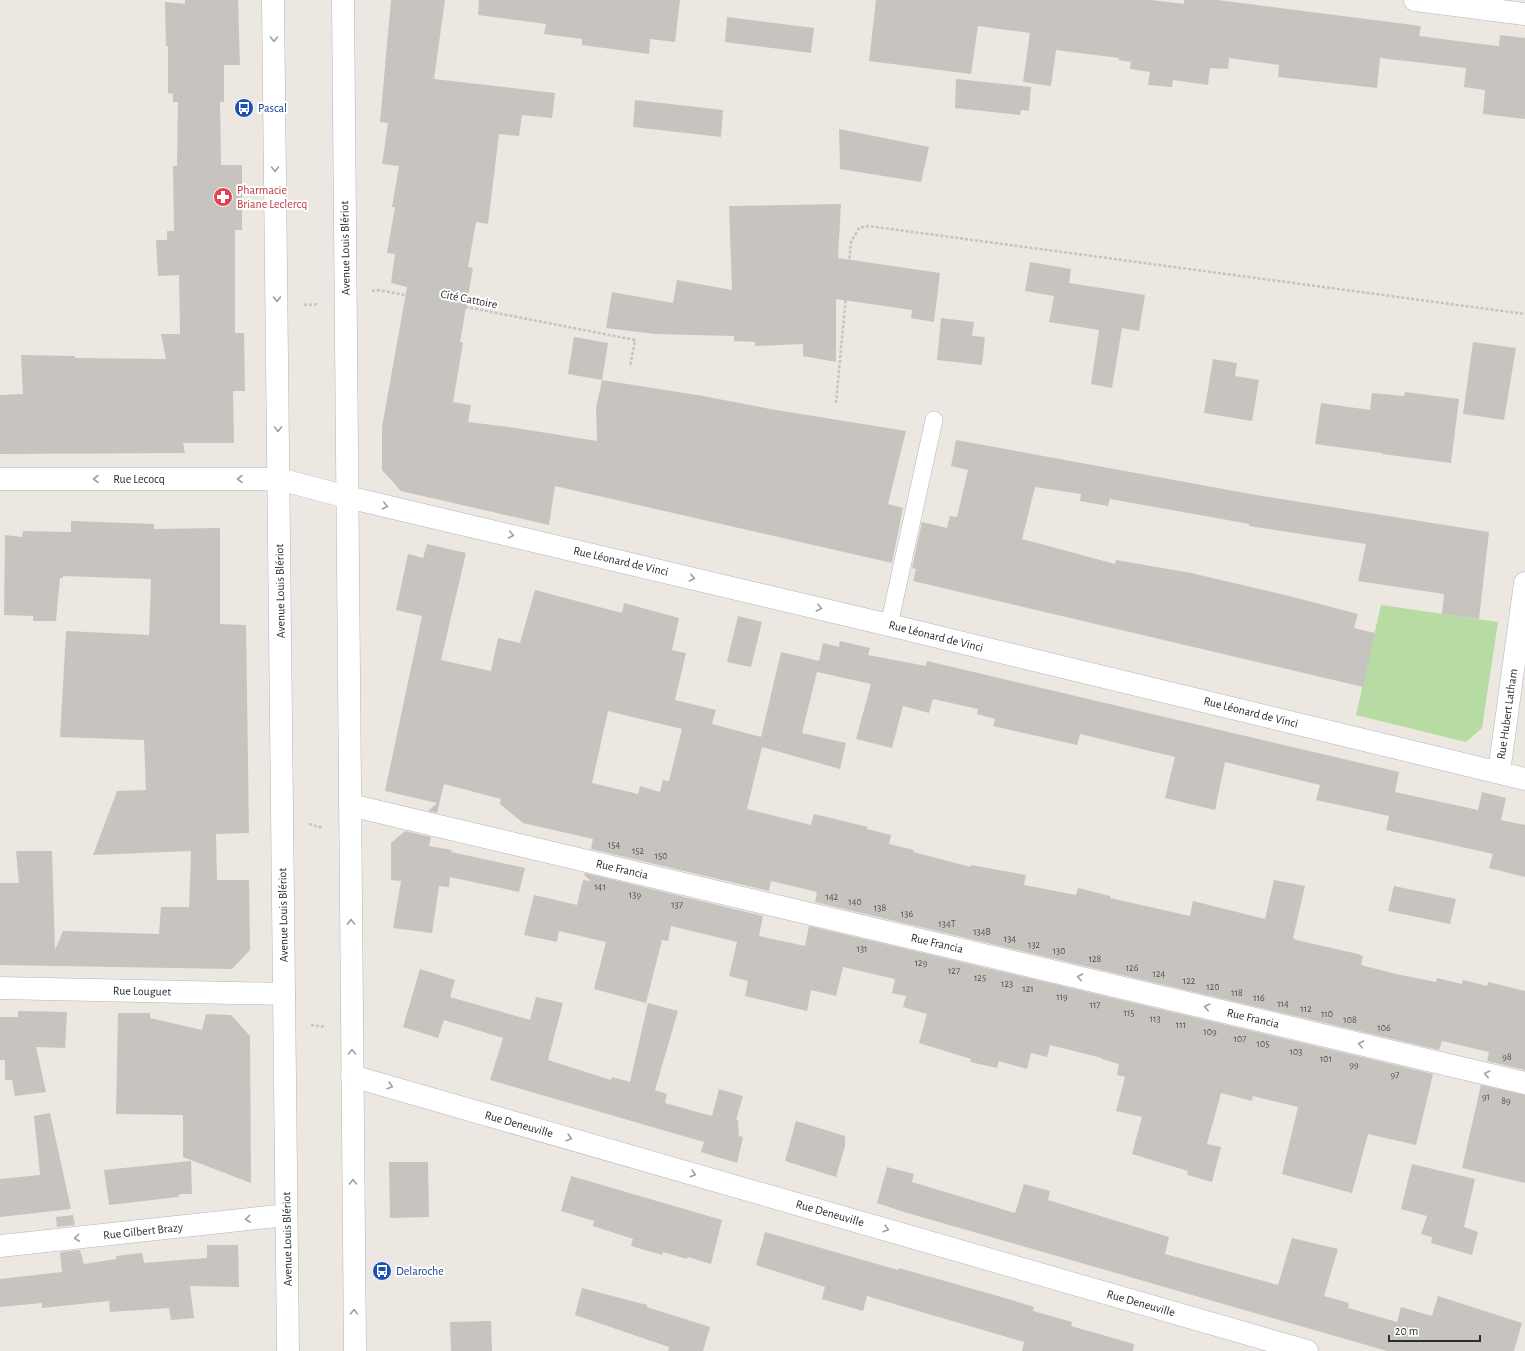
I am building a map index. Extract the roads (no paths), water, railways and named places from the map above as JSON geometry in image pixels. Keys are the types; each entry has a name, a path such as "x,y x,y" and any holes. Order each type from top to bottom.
{"street":[{"name":"Avenue Louis Blériot","path":"273,0 288,1351"},
{"name":"Avenue Louis Blériot","path":"342,0 355,1351"},
{"path":"1415,0 1525,14"},
{"name":"Rue Lecocq","path":"0,479 279,479"},
{"path":"279,479 347,497"},
{"name":"Rue Léonard de Vinci","path":"347,497 889,625 1525,779"},
{"name":"Rue Hubert Latham","path":"1499,772 1525,583"},
{"name":"Rue Francia","path":"350,804 1525,1082"},
{"name":"Rue Louguet","path":"0,988 284,994"},
{"name":"Rue Deneuville","path":"352,1076 1307,1351"},
{"name":"Rue Gilbert Brazy","path":"0,1246 286,1215"}],"lane":[{"path":"889,625 934,420"}],"place":[{"name":"Pascal","path":"244,108"},
{"name":"Pharmacie Briane Leclercq","path":"223,197"},
{"name":"Delaroche","path":"382,1271"}]}
